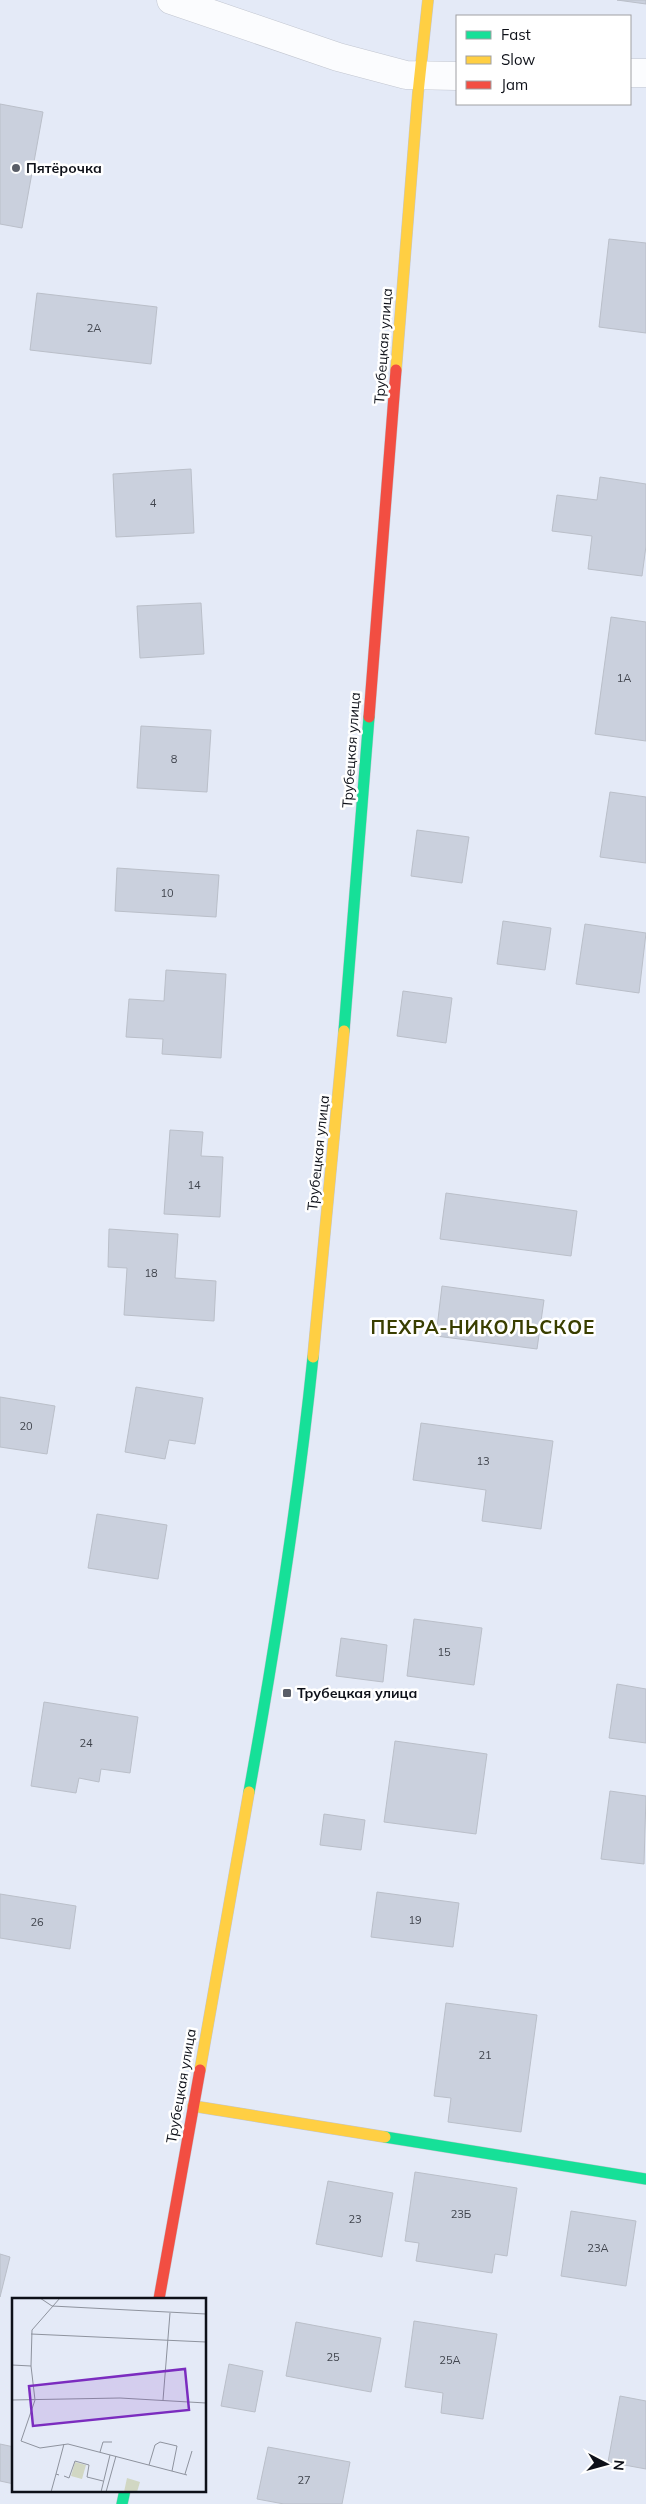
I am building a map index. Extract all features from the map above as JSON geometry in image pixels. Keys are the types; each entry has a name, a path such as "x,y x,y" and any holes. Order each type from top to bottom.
{"main road":[{"name":"Трубецкая улица","path":"159,2298 267,1692 305,1433 342,1062 419,76 428,0"},
{"path":"193,2106 646,2178"}],"street":[{"path":"171,0 338,57 406,75 456,76"},
{"path":"631,74 646,73"}],"building":[{"path":"617,0 646,0 646,4"},
{"name":"Пятёрочка","path":"0,104 43,112 22,228 0,224"},
{"path":"609,239 646,243 646,333 599,327"},
{"path":"37,293 157,307 151,364 30,350"},
{"path":"191,469 194,533 116,537 113,474"},
{"path":"600,477 646,484 646,546 642,576 588,569 592,536 552,531 557,495 597,500"},
{"path":"201,603 204,654 140,658 137,606"},
{"path":"611,617 646,622 646,741 595,734"},
{"path":"141,726 211,730 207,792 137,788"},
{"path":"610,792 646,797 646,863 600,857"},
{"path":"417,830 469,837 462,883 411,876"},
{"path":"117,868 219,875 216,917 115,911"},
{"path":"503,921 551,928 545,970 497,964"},
{"path":"585,924 646,933 639,993 576,984"},
{"path":"166,970 226,974 221,1058 162,1054 163,1039 126,1037 129,999 164,1001"},
{"path":"403,991 452,998 446,1043 397,1036"},
{"path":"170,1130 203,1132 201,1156 223,1157 220,1217 164,1214"},
{"path":"446,1193 577,1211 571,1256 440,1239"},
{"path":"109,1229 178,1234 175,1278 216,1281 214,1321 124,1315 127,1268 108,1267"},
{"path":"442,1286 544,1300 537,1349 436,1336"},
{"path":"136,1387 203,1398 195,1444 169,1440 165,1459 125,1452"},
{"path":"0,1397 55,1406 47,1454 0,1447"},
{"path":"421,1423 553,1441 541,1529 482,1521 486,1490 413,1480"},
{"path":"97,1514 167,1525 158,1579 88,1568"},
{"path":"414,1619 482,1628 474,1685 407,1676"},
{"path":"341,1638 387,1645 383,1682 336,1676"},
{"path":"617,1684 646,1689 646,1743 609,1738"},
{"path":"44,1702 138,1717 130,1773 101,1769 99,1782 79,1778 76,1793 31,1786"},
{"path":"395,1741 487,1754 476,1834 384,1822"},
{"path":"610,1791 646,1796 644,1864 601,1859"},
{"path":"324,1814 365,1820 361,1850 320,1845"},
{"path":"377,1892 459,1903 453,1947 371,1937"},
{"path":"0,1894 76,1906 70,1949 0,1938"},
{"path":"446,2003 537,2015 521,2132 448,2122 451,2098 434,2096"},
{"path":"415,2172 517,2188 507,2256 495,2254 492,2273 416,2261 419,2243 405,2241"},
{"path":"328,2181 393,2193 382,2257 316,2244"},
{"path":"571,2211 636,2221 626,2286 561,2276"},
{"path":"0,2254 10,2257 0,2297"},
{"path":"414,2321 497,2334 483,2419 441,2413 443,2393 405,2387"},
{"path":"296,2322 381,2338 371,2392 286,2376"},
{"path":"229,2364 263,2371 255,2412 221,2406"},
{"path":"620,2396 646,2401 646,2469 608,2462"},
{"path":"0,2444 12,2447 12,2484 0,2481"},
{"path":"268,2447 350,2462 342,2504 284,2504 257,2499"}],"traffic: fast":[{"path":"344,1031 369,717"},
{"path":"249,1792 285,1575 313,1357"},
{"path":"385,2137 646,2179"},
{"path":"122,2504 125,2492"}],"traffic: slow":[{"path":"396,370 418,93 428,0"},
{"path":"313,1357 344,1031"},
{"path":"200,2070 249,1792"},
{"path":"193,2106 385,2137"}],"traffic: jam":[{"path":"369,717 396,370"},
{"path":"159,2298 200,2070"}],"place":[{"name":"Пятёрочка","path":"16,168"},
{"name":"Трубецкая улица","path":"287,1693"}],"district":[{"name":"ПЕХРА-НИКОЛЬСКОЕ","path":"483,1327"}]}
